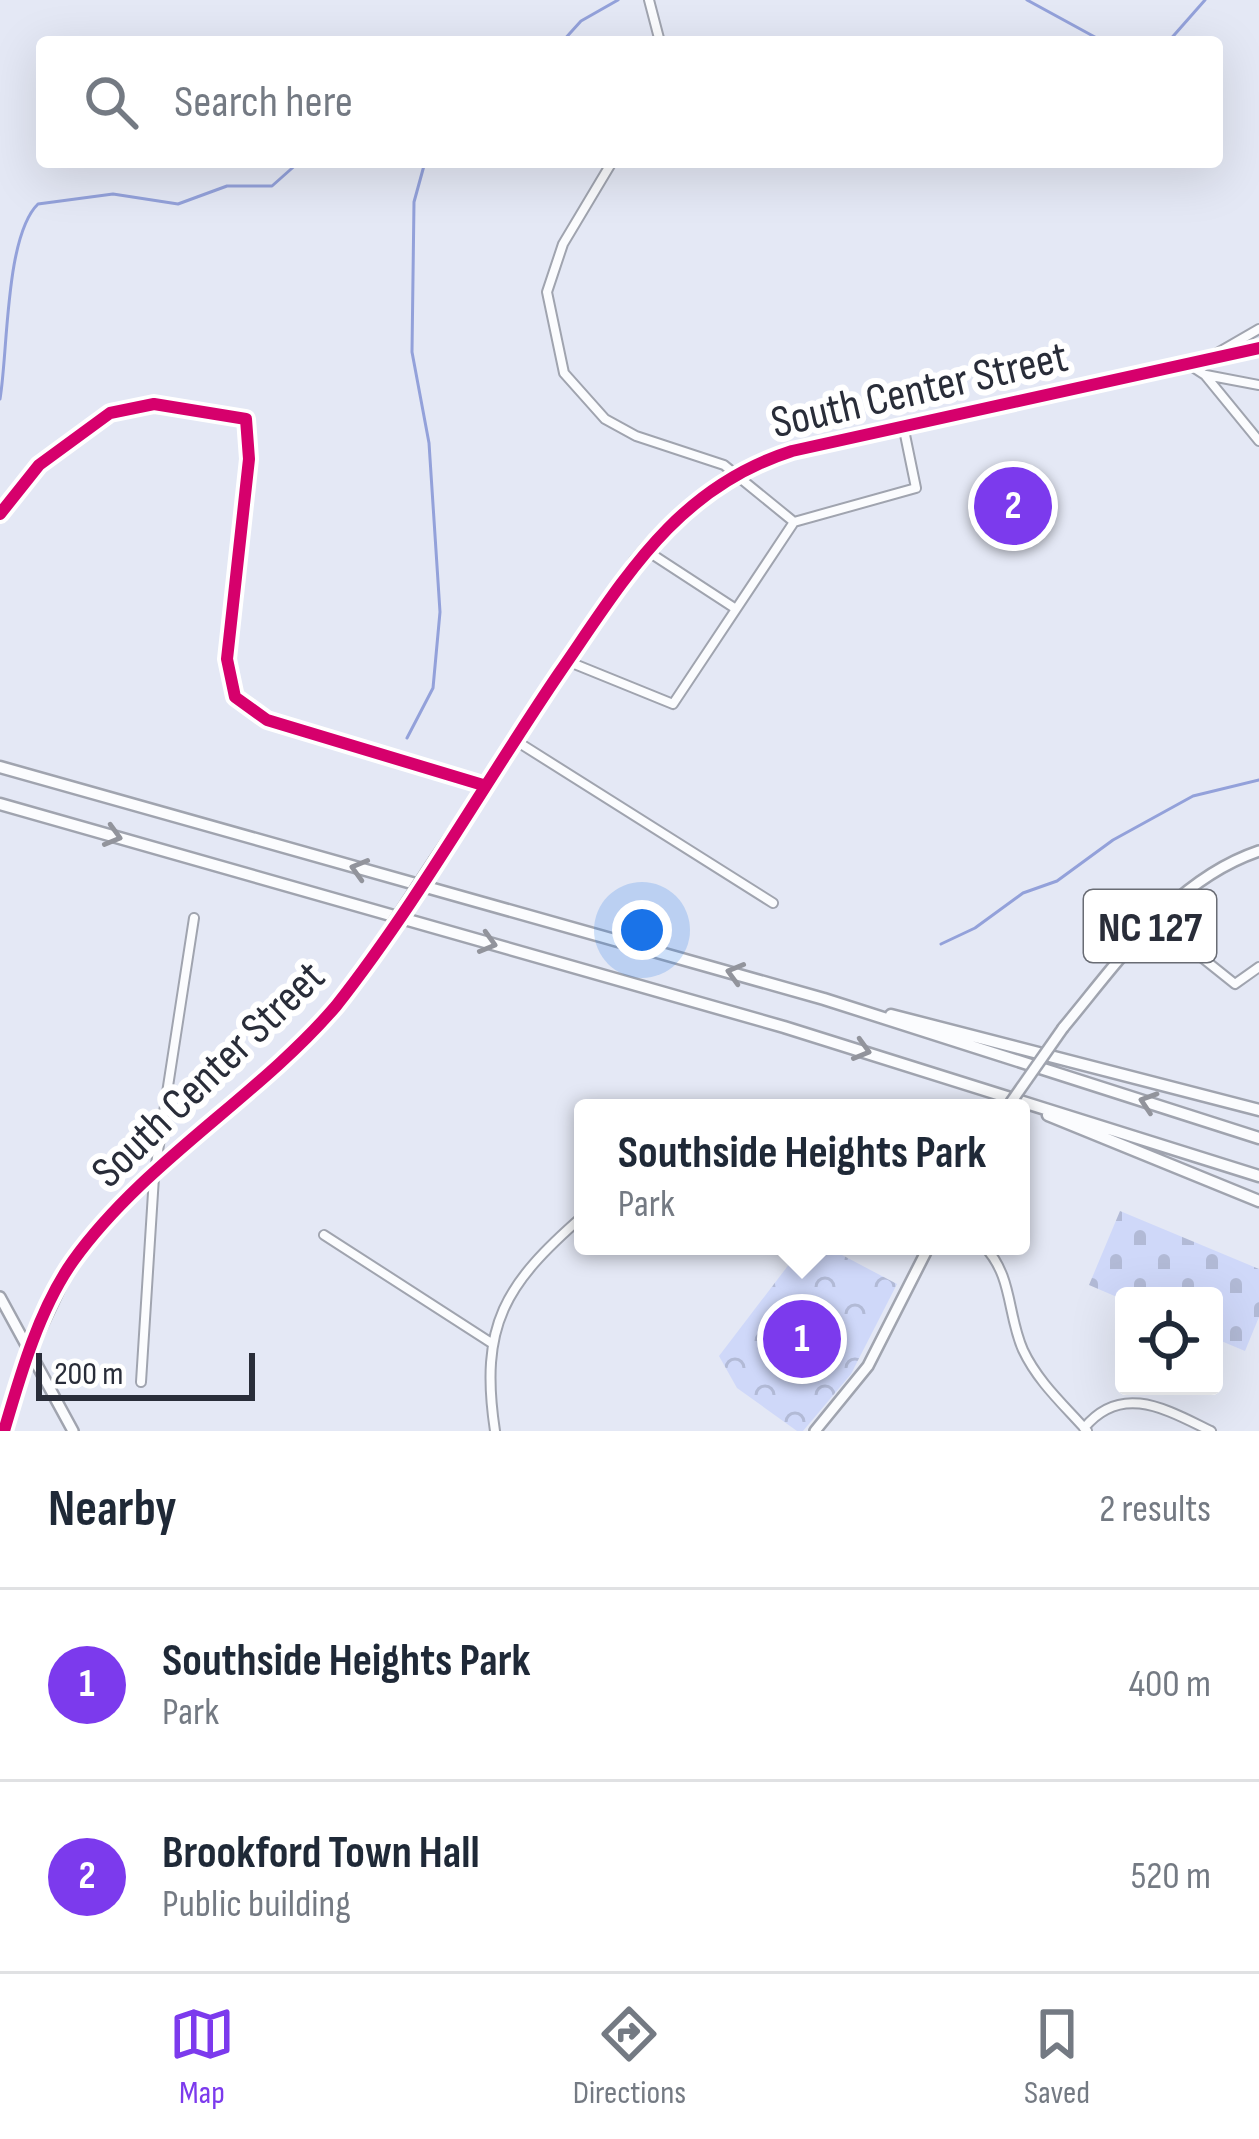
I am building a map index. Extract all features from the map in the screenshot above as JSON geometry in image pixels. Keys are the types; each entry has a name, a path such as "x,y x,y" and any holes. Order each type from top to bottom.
{"highway":[{"path":"0,767 852,1008 1259,1138"},
{"path":"0,804 784,1027 1015,1099"},
{"path":"852,1008 928,1023 1259,1110"},
{"path":"989,1091 1008,1099"},
{"path":"1030,1104 1259,1175"},
{"path":"1030,1108 1259,1202"}],"main road":[{"name":"NC 127","path":"1013,1099 1063,1028 1155,920 1198,882 1259,851"},
{"path":"815,1431 868,1366 924,1255"},
{"path":"0,1297 73,1431"}],"street":[{"path":"649,0 658,36"},
{"path":"608,168 563,244 551,276 547,306 560,366 578,394 605,419 735,473 794,522"},
{"path":"1209,358 1259,328"},
{"name":"South Center Street","path":"4,1431 30,1353 74,1260 154,1177 322,1022 644,549 682,510 735,473 792,451 1259,348"},
{"path":"1186,363 1205,375 1259,441"},
{"path":"1205,375 1259,385"},
{"path":"0,514 39,465 110,413 154,404 247,419 249,459 227,659 228,680 242,706 288,727 483,785"},
{"path":"567,662 667,704 676,701 794,522 916,488 903,425"},
{"path":"644,549 736,609"},
{"path":"513,739 773,903"},
{"path":"141,1382 154,1177 194,918"},
{"path":"1155,920 1233,982 1240,983 1259,967"},
{"path":"495,1431 493,1344 498,1315 510,1293 574,1225"},
{"path":"324,1235 493,1344"},
{"path":"990,1255 1004,1275 1029,1363 1085,1430 1102,1410 1130,1401 1155,1405 1211,1431"}],"green space":[{"path":"1120,1211 1259,1269 1259,1317 1245,1351 1223,1342 1223,1287 1115,1287 1115,1296 1089,1285"},
{"path":"796,1255 842,1255 897,1284 851,1374 803,1431 737,1388 719,1356"}],"waterway":[{"path":"567,36 581,21 618,0"},
{"path":"1027,0 1093,36"},
{"path":"1173,36 1205,0"},
{"path":"0,399 19,242 38,204 113,194 178,204 227,186 272,186 292,168"},
{"path":"407,738 433,688 440,612 429,443 412,352 414,202 423,168"},
{"path":"941,944 975,928 1023,893 1057,881 1113,840 1193,796 1259,780"}],"cycle path":[{"path":"4,1431 40,1321 73,1261 133,1192 272,1071 336,1006 395,925 607,603 685,512 751,467 792,451 1259,348"},
{"path":"0,514 39,465 110,413 154,404 246,419 249,459 227,659 235,697 267,720 483,785"}],"place":[{"name":"Brookford Town Hall","path":"1013,506"},
{"name":"Southside Heights Park","path":"802,1339"}]}
